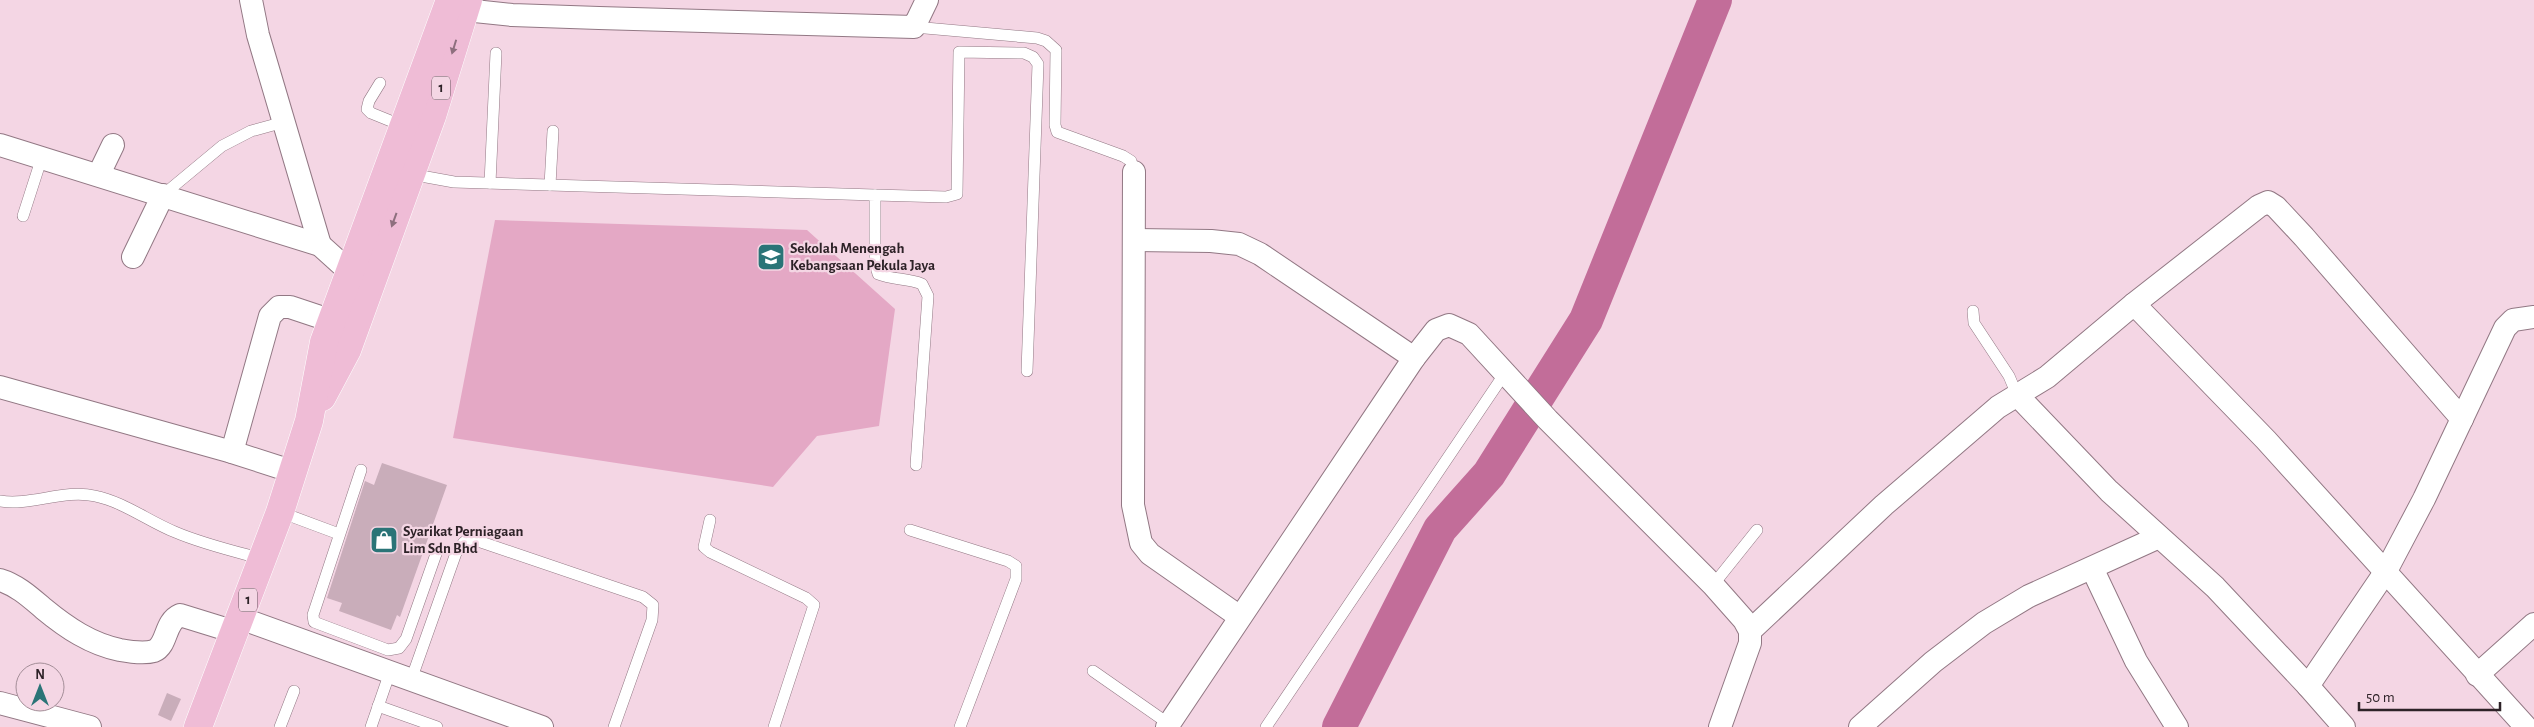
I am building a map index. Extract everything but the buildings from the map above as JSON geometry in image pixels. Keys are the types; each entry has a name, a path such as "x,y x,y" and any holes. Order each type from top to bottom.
{"main road":[{"name":"1","path":"309,422 347,350 400,171 403,126 461,3"},
{"name":"1","path":"198,727 263,559 294,472 309,422 324,342 350,272 400,171 432,116 461,3"}],"street":[{"path":"250,0 258,35 320,245"},
{"path":"461,3 512,14 914,27 927,0"},
{"path":"0,145 98,174 320,245 350,272"},
{"path":"98,174 114,145"},
{"path":"1134,172 1134,505 1141,543 1150,554 1240,616"},
{"path":"133,257 163,195"},
{"path":"1750,631 1884,504 1998,406 2048,377 2134,304 2259,206 2268,202 2276,207 2304,237 2462,419"},
{"path":"1135,240 1211,241 1239,244 1260,254 1414,358"},
{"path":"2134,304 2266,440 2526,727"},
{"path":"232,452 270,316 279,307 290,307 332,321"},
{"path":"2308,686 2386,572 2424,499 2505,328 2513,320 2534,318"},
{"path":"1168,725 1414,358 1436,330 1449,325 1470,334 1548,420 1713,584 1744,620 1750,631 1750,643 1720,727"},
{"path":"0,387 232,452 294,472"},
{"path":"2017,395 2109,491 2214,587 2308,686 2344,727"},
{"path":"1860,727 1933,662 1984,623 2029,596 2159,537"},
{"path":"2092,568 2136,661 2177,727"},
{"path":"0,580 8,582 25,594 60,623 101,646 132,653 152,652 160,647 169,623 180,615 238,625 390,672 542,727"},
{"path":"2477,675 2534,624"},
{"path":"0,703 90,727"}],"lane":[{"path":"914,27 1037,38 1046,41 1056,50 1055,125 1057,132 1124,156 1131,161 1134,172"},
{"path":"400,171 454,182 490,184 946,197 957,194 959,52 1024,53 1033,56 1038,64 1026,371"},
{"path":"490,184 496,53"},
{"path":"380,83 369,101 367,109 371,113 403,126"},
{"path":"163,195 222,146 251,131 284,122"},
{"path":"550,185 553,131"},
{"path":"23,216 42,157"},
{"path":"875,195 875,262 878,274 891,279 912,279 922,284 928,296 916,465"},
{"path":"1973,311 1974,324 2009,376 2017,395"},
{"path":"1266,727 1505,373"},
{"path":"361,470 313,615 314,622 388,650 399,648 406,639 436,554"},
{"path":"0,501 36,499 69,494 94,496 118,503 175,532 211,545 263,559"},
{"path":"280,512 340,534"},
{"path":"710,520 704,540 704,547 710,552 806,598 814,605 774,727"},
{"path":"910,530 1016,566 1016,579 960,727"},
{"path":"1713,584 1757,530"},
{"path":"411,680 456,553 464,542 478,541 643,597 653,605 652,620 614,727"},
{"path":"1093,671 1168,725"},
{"path":"371,727 390,672"},
{"path":"280,727 294,691"},
{"path":"378,706 437,727"}],"shaded area":[{"path":"495,220 807,230 895,309 879,426 817,436 773,487 453,438"}],"waterway":[{"path":"1339,727 1440,529 1489,474 1586,320 1715,0"}],"place":[{"name":"Sekolah Menengah Kebangsaan Pekula Jaya","path":"771,257"},
{"name":"Syarikat Perniagaan Lim Sdn Bhd","path":"384,540"}]}
